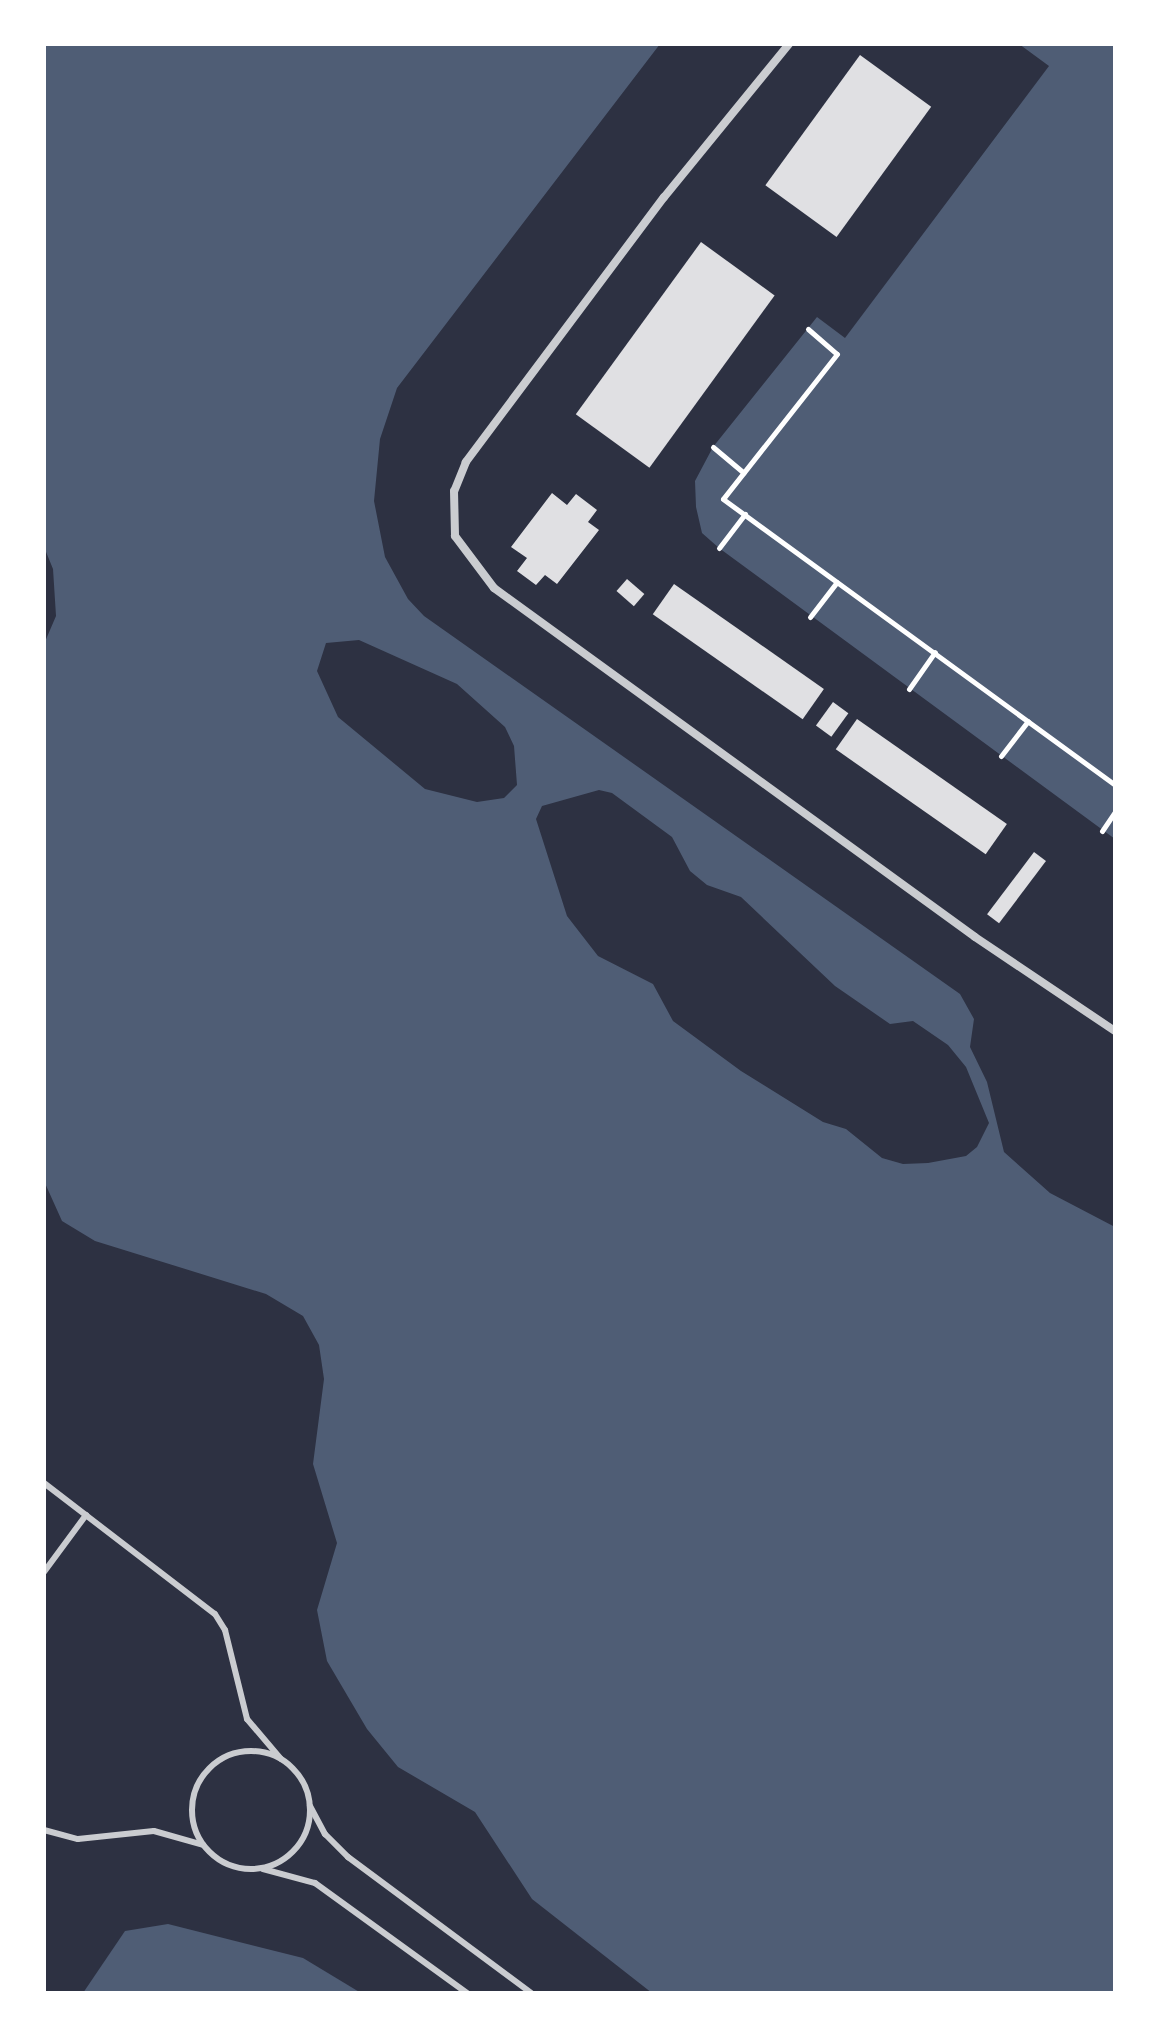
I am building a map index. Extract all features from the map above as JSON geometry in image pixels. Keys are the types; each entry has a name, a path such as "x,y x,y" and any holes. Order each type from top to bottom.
{"street":[{"path":"789,44 664,197 466,462 454,491 455,536 474,567 525,611 975,937 1115,1031"}],"lane":[{"path":"44,1483 215,1614 225,1630 247,1719 305,1788 310,1806 342,1852 531,1993"},
{"path":"44,1572 86,1515"},
{"path":"203,1845 191,1807 207,1771 242,1752 281,1759"},
{"path":"259,1868 291,1854 305,1832 310,1806"},
{"path":"44,1830 78,1839 154,1831 203,1845 238,1868 259,1868 315,1883 467,1993"}],"path":[{"path":"808,329 837,354 723,499 1115,785"},
{"path":"713,447 744,473"},
{"path":"719,548 745,514"},
{"path":"810,617 837,582"},
{"path":"909,689 935,652"},
{"path":"1001,756 1028,721"},
{"path":"1102,831 1115,812"}],"water":[{"path":"44,44 660,44 397,388 380,439 374,501 385,557 408,599 424,616 960,994 974,1019 970,1047 987,1082 1004,1152 1050,1193 1115,1227 1115,1993 652,1993 532,1899 475,1812 398,1767 367,1729 327,1661 317,1610 337,1543 313,1464 324,1379 319,1345 303,1316 266,1294 95,1241 62,1221 44,1181 44,644 56,616 53,569 44,547","holes":["359,640 457,684 505,727 514,746 517,785 504,798 477,802 425,789 338,717 317,671 326,643","599,790 612,793 672,837 690,871 707,885 741,897 835,986 890,1024 913,1021 948,1045 966,1067 989,1123 977,1147 966,1156 928,1163 903,1164 882,1158 846,1129 823,1122 741,1071 673,1021 653,984 598,956 567,916 536,819 542,806"]},
{"path":"1019,44 1115,44 1115,839 719,548 702,533 696,507 695,481 713,447 817,317 845,338 1049,66"},
{"path":"168,1924 303,1958 361,1993 83,1993 125,1931"}],"building":[{"path":"860,55 931,107 837,237 765,185"},
{"path":"701,242 775,295 649,468 576,414"},
{"path":"552,493 567,505 576,494 597,510 588,522 599,530 557,584 545,575 536,585 517,571 527,558 511,547"},
{"path":"627,579 644,594 634,606 617,591"},
{"path":"674,584 824,689 803,719 653,614"},
{"path":"833,702 848,713 831,737 816,725"},
{"path":"857,719 1007,824 986,854 836,749"},
{"path":"1034,852 1046,861 999,923 987,914"}]}
